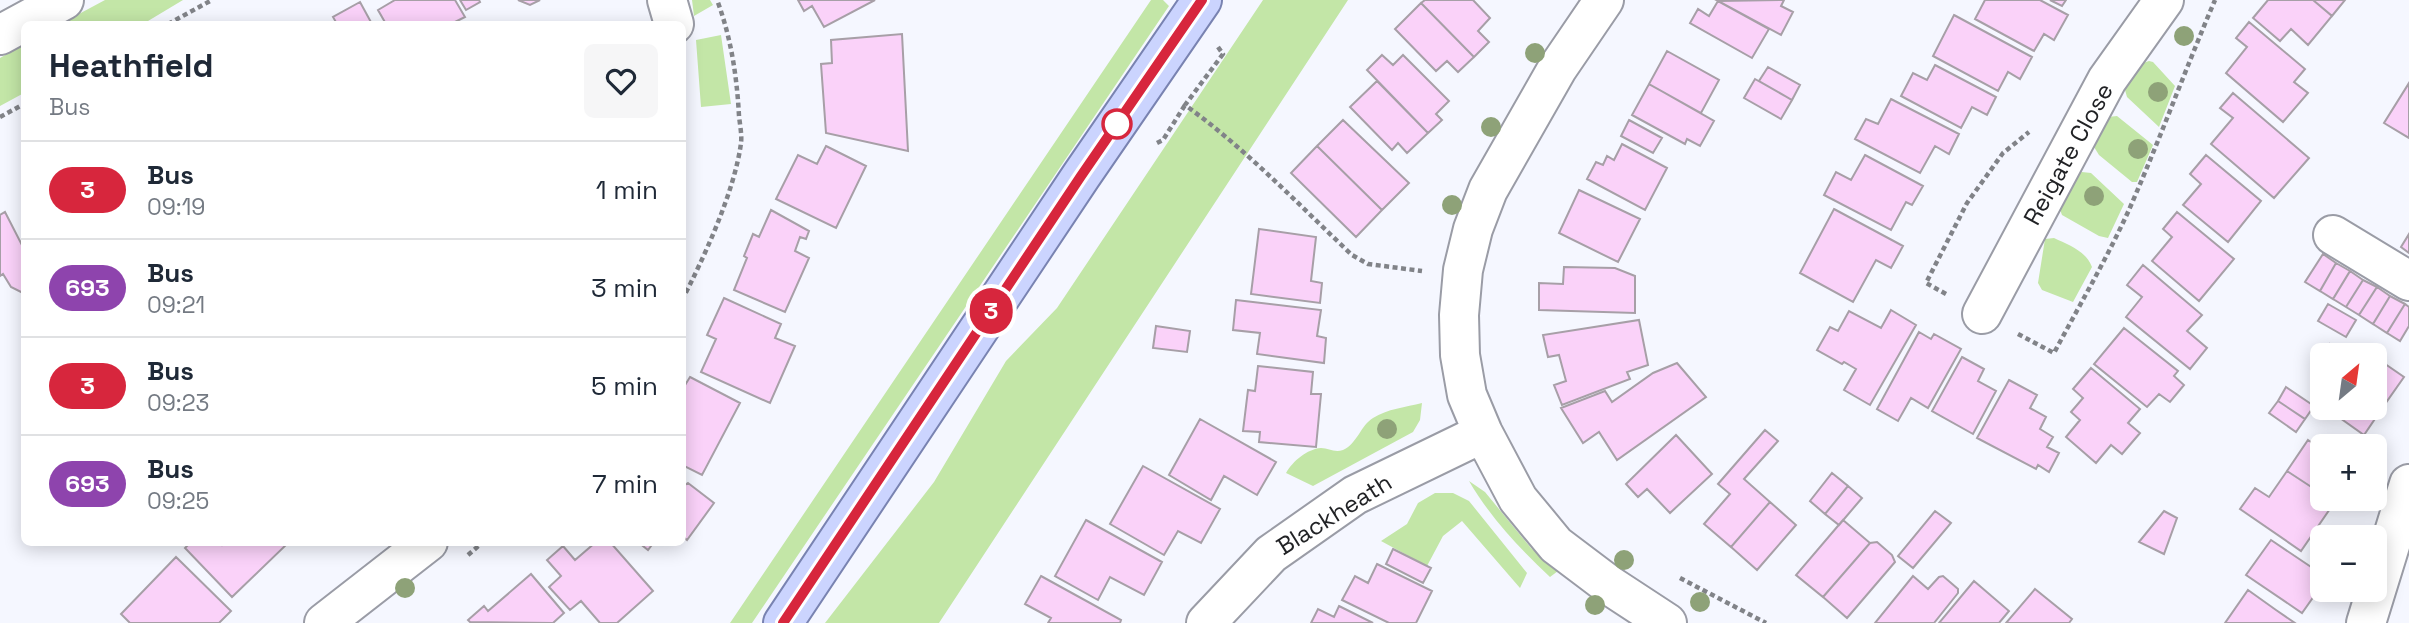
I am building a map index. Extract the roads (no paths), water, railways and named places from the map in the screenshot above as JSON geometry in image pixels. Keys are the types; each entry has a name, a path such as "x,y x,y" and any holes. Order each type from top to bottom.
{"main road":[{"path":"783,623 1073,187 1197,8"}],"street":[{"path":"26,21 64,0"},
{"path":"667,0 673,21"},
{"path":"1604,0 1557,69 1488,190 1473,229 1463,270 1458,315 1460,355 1467,395 1483,433 1518,499 1556,545 1609,585 1667,623"},
{"name":"Reigate Close","path":"1982,314 2107,80 2164,0"},
{"path":"0,35 21,24"},
{"path":"2333,235 2409,281"},
{"name":"Blackheath","path":"1206,623 1271,554 1355,495 1483,433"},
{"path":"2366,623 2407,502"},
{"path":"324,623 423,546"}]}
